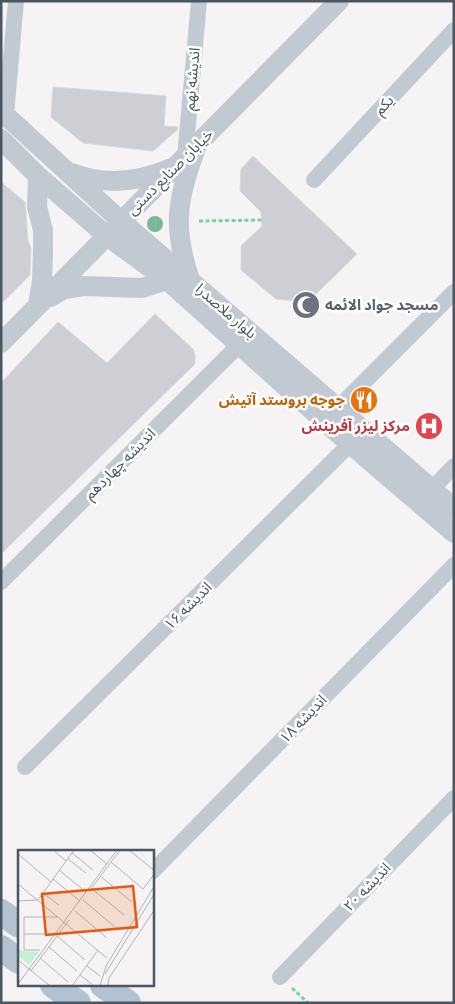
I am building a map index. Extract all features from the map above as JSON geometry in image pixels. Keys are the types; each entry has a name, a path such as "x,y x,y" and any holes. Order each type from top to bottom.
{"main road":[{"path":"1,912 18,924"},
{"path":"1,948 18,960"},
{"path":"54,986 78,1003"},
{"path":"104,986 128,1003"}],"street":[{"path":"4,113 16,1"},
{"name":"اندیشه نهم","path":"187,155 199,1"},
{"name":"خیابان صنایع دستی","path":"1,343 339,1"},
{"name":"یکم","path":"314,180 454,30"},
{"name":"بلوار ملاصدرا","path":"4,113 121,221 454,508"},
{"name":"بلوار ملاصدرا","path":"1,139 38,176 107,236 166,280 350,444 454,533"},
{"path":"68,172 91,180 107,182 142,178 187,155"},
{"path":"187,155 178,221 182,257 190,280"},
{"path":"38,176 37,207 43,237 41,303"},
{"path":"41,303 64,290 84,286 142,288 166,280"},
{"path":"338,408 454,292"},
{"name":"اندیشه چهاردهم","path":"1,582 238,345"},
{"name":"اندیشه ۱۶","path":"25,767 350,444"},
{"path":"432,489 454,466"},
{"name":"اندیشه ۱۸","path":"154,870 454,565"},
{"name":"اندیشه ۲۰","path":"280,977 454,798"}],"path":[{"path":"178,221 262,220"}],"building":[{"path":"53,87 166,96 164,126 178,127 177,130 153,151 83,143 51,117"},
{"path":"253,156 357,254 315,295 296,301 276,299 241,270 241,246 262,226 261,212 240,191 241,169"},
{"path":"1,182 25,202 28,240 31,249 30,275 1,304"},
{"path":"155,314 193,349 195,364 1,554 1,383 58,322 107,363"}],"place":[{"name":"مسجد جواد الائمه","path":"306,305"},
{"name":"جوجه بروستد آتیش","path":"364,400"},
{"name":"مرکز لیزر آفرینش","path":"429,426"}]}
